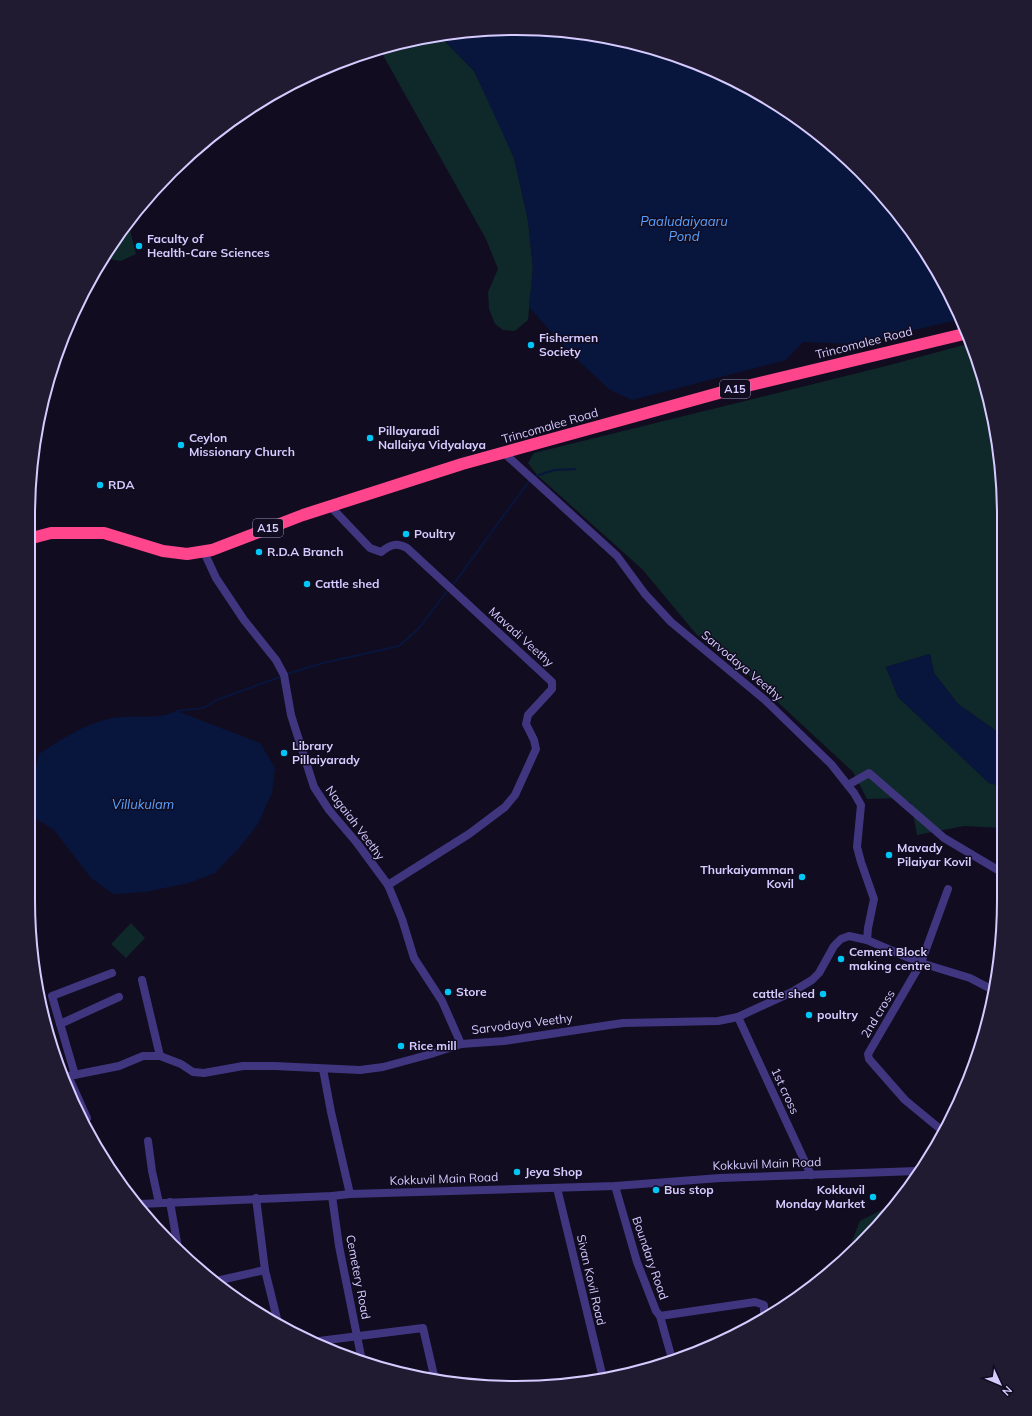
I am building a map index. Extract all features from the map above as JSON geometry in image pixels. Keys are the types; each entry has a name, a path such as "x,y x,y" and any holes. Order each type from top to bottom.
{"highway":[{"name":"Trincomalee Road","path":"35,537 52,533 104,533 163,551 187,554 204,552 330,506 462,464 726,391 961,335"}],"street":[{"name":"Sarvodaya Veethy","path":"504,453 617,556 645,594 671,622 765,700 831,764 848,785 860,805 857,847 874,899 868,928 868,940"},
{"name":"Mavadi Veethy","path":"330,506 370,548 381,552 391,545 400,544 407,548 552,682 552,689 528,715 526,724 534,740 536,749 516,795 505,807 469,834 388,885"},
{"name":"Nagaiah Veethy","path":"204,552 216,578 244,620 276,660 284,675 291,715 314,787 329,810 357,843 388,885 402,919 414,958 442,1001 461,1044"},
{"path":"848,785 869,773 944,838 997,870"},
{"name":"2nd cross","path":"939,1128 905,1100 873,1064 869,1059 868,1054 921,962 948,889"},
{"name":"Sarvodaya Veethy","path":"69,1076 119,1066 143,1056 160,1056 181,1064 193,1072 204,1073 243,1066 360,1070 383,1067 461,1044 504,1041 623,1023 718,1021 738,1017 792,992 812,980 819,973 834,946 841,939 849,936 868,940 921,962 970,978 989,988"},
{"path":"82,1106 69,1076 60,1024 52,996 112,973"},
{"path":"142,980 160,1056"},
{"path":"60,1024 119,997"},
{"name":"1st cross","path":"738,1017 810,1175"},
{"path":"323,1069 331,1112 350,1194"},
{"path":"148,1141 152,1171 159,1203"},
{"name":"Kokkuvil Main Road","path":"143,1204 350,1194 615,1186 720,1178 913,1171"},
{"name":"Boundary Road","path":"615,1186 637,1262 656,1311 660,1316 755,1302 764,1305 764,1312"},
{"name":"Sivan Kovil Road","path":"557,1188 602,1373"},
{"name":"Cemetery Road","path":"332,1196 361,1355"},
{"path":"256,1198 265,1270 277,1318"},
{"path":"170,1202 173,1237"},
{"path":"222,1281 265,1270"},
{"path":"660,1316 671,1355"},
{"path":"323,1340 423,1328 434,1374"}],"green space":[{"path":"444,40 474,71 491,102 514,158 528,220 533,268 528,320 515,331 503,330 495,324 489,309 488,292 498,269 486,239 382,54 422,44"},
{"path":"130,229 136,254 121,261 109,259"},
{"path":"965,345 981,392 993,453 996,485 997,731 958,704 934,673 930,654 886,667 898,697 989,783 997,785 997,828 964,826 917,835 911,803 900,798 867,799 853,772 739,666 697,635 642,569 537,475 528,463 534,453 886,366"},
{"path":"131,923 145,938 126,958 111,944"},
{"path":"886,1208 852,1244 860,1221"}],"water":[{"name":"Paaludaiyaaru Pond","path":"516,35 579,39 610,44 640,51 671,61 700,72 756,99 809,134 833,154 878,199 898,223 916,249 933,276 955,320 854,344 803,342 786,360 632,400 610,390 570,353 529,307 533,268 528,220 514,158 474,71 444,40 485,36"},
{"path":"930,654 934,673 958,704 997,731 997,785 989,783 898,697 886,667"},
{"name":"Villukulam","path":"177,711 260,743 275,768 272,793 258,824 240,847 215,873 189,883 145,892 113,894 91,878 54,830 35,818 35,770 39,754 78,730 100,721 111,718 150,717 170,714"}],"waterway":[{"path":"533,477 554,470 575,469"},
{"path":"452,586 530,480"},
{"path":"287,674 323,663 399,646 418,629 449,589"},
{"path":"177,711 203,708 219,699 283,676"}],"place":[{"name":"Faculty of Health-Care Sciences","path":"139,246"},
{"name":"Fishermen Society","path":"531,345"},
{"name":"Pillayaradi Nallaiya Vidyalaya","path":"370,438"},
{"name":"Ceylon Missionary Church","path":"181,445"},
{"name":"RDA","path":"100,485"},
{"name":"Poultry","path":"406,534"},
{"name":"R.D.A Branch","path":"259,552"},
{"name":"Cattle shed","path":"307,584"},
{"name":"Library Pillaiyarady","path":"284,753"},
{"name":"Mavady Pilaiyar Kovil","path":"889,855"},
{"name":"Thurkaiyamman Kovil","path":"802,877"},
{"name":"Cement Block making centre","path":"841,959"},
{"name":"Store","path":"448,992"},
{"name":"cattle shed","path":"823,994"},
{"name":"poultry","path":"809,1015"},
{"name":"Rice mill","path":"401,1046"},
{"name":"Jeya Shop","path":"517,1172"},
{"name":"Bus stop","path":"656,1190"},
{"name":"Kokkuvil Monday Market","path":"873,1197"}]}
